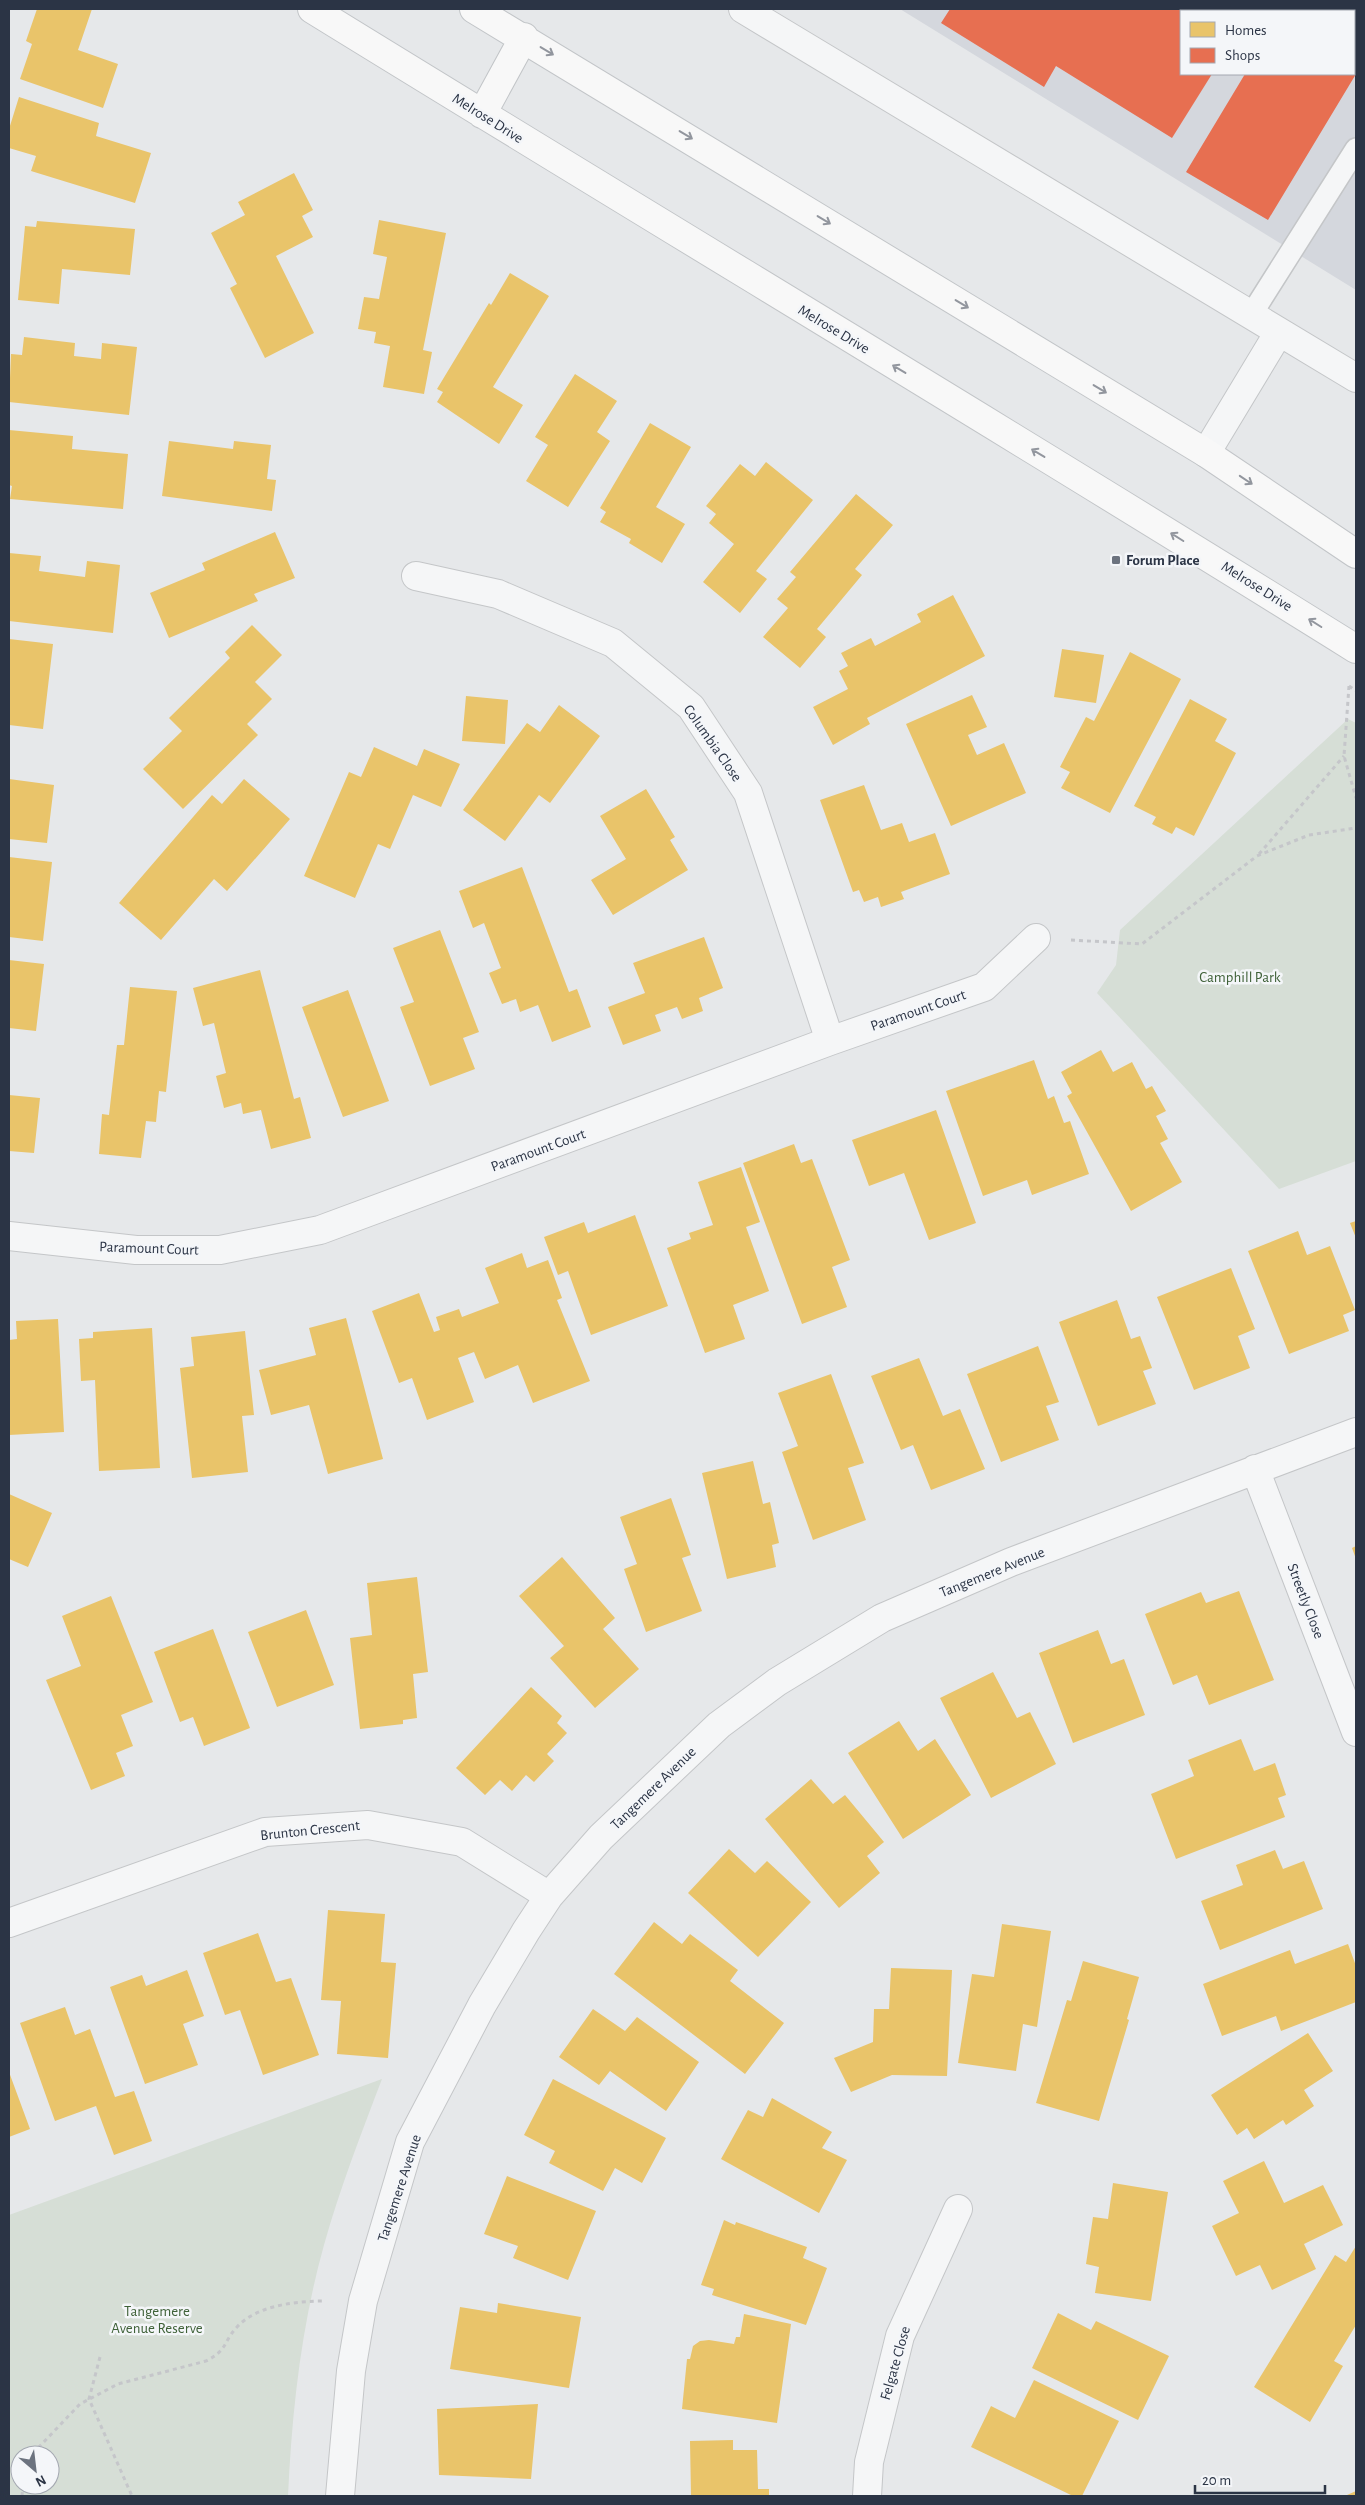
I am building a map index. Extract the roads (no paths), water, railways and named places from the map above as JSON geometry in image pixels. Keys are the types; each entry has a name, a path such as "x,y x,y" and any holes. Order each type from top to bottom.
{"main road":[{"name":"Melrose Drive","path":"312,9 1145,517 1356,648"},
{"path":"474,9 524,37 1206,453 1356,554"},
{"path":"482,114 524,37"}],"street":[{"path":"744,9 1356,378"},
{"path":"1206,453 1279,332"},
{"name":"Columbia Close","path":"416,576 498,594 613,644 691,707 748,793 830,1041"},
{"name":"Paramount Court","path":"9,1236 136,1250 220,1250 320,1230 830,1041 984,987 1036,938"},
{"name":"Tangemere Avenue","path":"340,2496 351,2371 363,2301 410,2142 482,2005 549,1896 601,1837 719,1725 777,1682 847,1637 882,1618 972,1578 1356,1432"},
{"name":"Streetly Close","path":"1255,1469 1356,1732"},
{"name":"Brunton Crescent","path":"9,1923 264,1832 368,1825 462,1842 549,1896"},
{"name":"Felgate Close","path":"867,2496 869,2462 900,2336 958,2208"}],"lane":[{"path":"1251,315 1356,149"}],"place":[{"name":"Forum Place","path":"1116,560"}],"park label":[{"name":"Camphill Park","path":"1240,977"},
{"name":"Tangemere Avenue Reserve","path":"157,2320"}]}
